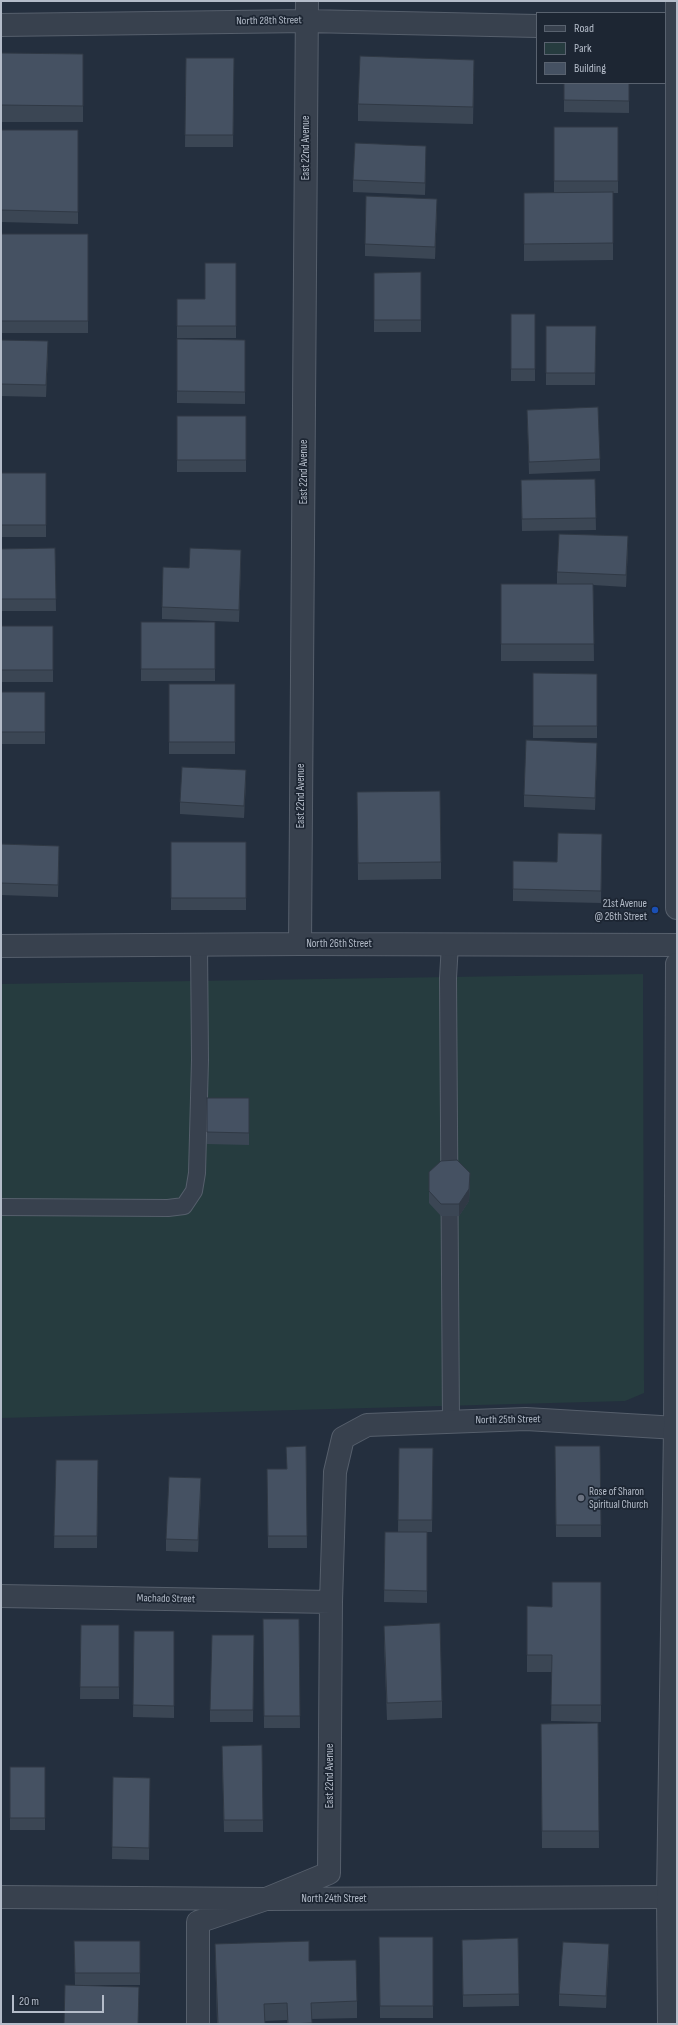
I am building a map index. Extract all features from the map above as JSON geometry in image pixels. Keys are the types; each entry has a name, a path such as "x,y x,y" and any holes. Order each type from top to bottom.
{"street":[{"path":"677,1 677,908"},
{"name":"North 28th Street","path":"1,25 307,11 536,26"},
{"name":"East 22nd Avenue","path":"300,944 307,11"},
{"path":"666,28 677,28"},
{"name":"North 26th Street","path":"1,946 199,944 677,944"},
{"path":"669,2024 668,1897 676,1428 677,964"},
{"name":"North 25th Street","path":"343,1438 367,1424 450,1421 526,1419 676,1428"},
{"name":"East 22nd Avenue","path":"198,2024 198,1922 266,1899 329,1873 331,1602 336,1472 343,1438"},
{"name":"Machado Street","path":"1,1596 331,1602"},
{"name":"North 24th Street","path":"1,1897 266,1899 668,1897"}],"lane":[{"path":"1,1207 168,1208 184,1206 194,1191 197,1173 200,1060 199,944"},
{"path":"450,944 448,986 450,1421"}],"green space":[{"path":"643,974 644,1393 625,1401 1,1418 1,984"}],"building":[{"path":"1,53 83,54 83,106 1,105"},
{"path":"360,56 474,60 473,107 358,104"},
{"path":"186,58 234,58 233,135 185,135"},
{"path":"564,84 629,84 629,101 564,100"},
{"path":"554,127 618,127 618,181 554,181"},
{"path":"1,130 78,130 78,212 1,210"},
{"path":"355,143 426,146 425,183 353,180"},
{"path":"613,192 613,243 524,244 524,193"},
{"path":"366,196 437,199 435,247 365,244"},
{"path":"1,234 88,234 88,321 1,321"},
{"path":"205,263 236,263 236,326 177,326 177,299 205,299"},
{"path":"421,272 421,320 374,320 374,273"},
{"path":"511,314 535,314 535,369 511,369"},
{"path":"546,326 596,326 595,373 546,373"},
{"path":"177,339 245,340 245,392 177,391"},
{"path":"1,340 48,341 46,385 1,384"},
{"path":"598,407 600,459 529,462 527,410"},
{"path":"177,416 246,416 246,460 177,460"},
{"path":"1,473 46,473 46,525 1,525"},
{"path":"595,479 596,518 522,519 521,480"},
{"path":"559,534 628,536 626,575 557,572"},
{"path":"55,548 56,599 1,599 1,549"},
{"path":"190,548 241,550 239,610 162,607 163,567 189,568"},
{"path":"501,584 593,584 594,644 501,644"},
{"path":"141,622 215,622 215,669 141,669"},
{"path":"1,626 53,626 53,670 1,670"},
{"path":"533,673 597,674 597,726 533,726"},
{"path":"169,684 235,684 235,742 169,742"},
{"path":"1,692 45,692 45,732 1,732"},
{"path":"526,740 597,743 595,798 524,795"},
{"path":"182,767 246,770 244,806 180,802"},
{"path":"440,791 441,862 358,863 357,792"},
{"path":"558,833 602,834 601,891 513,889 513,861 557,862"},
{"path":"171,842 246,842 246,898 171,898"},
{"path":"1,844 59,846 58,885 1,883"},
{"path":"207,1098 249,1098 249,1133 207,1132"},
{"path":"457,1160 470,1173 469,1189 459,1204 441,1204 429,1191 429,1172 441,1161"},
{"path":"306,1446 307,1536 268,1536 267,1469 287,1469 286,1447"},
{"path":"555,1446 600,1446 601,1525 556,1525"},
{"path":"399,1448 433,1448 432,1520 398,1520"},
{"path":"56,1460 98,1460 97,1536 54,1536"},
{"path":"169,1477 201,1478 198,1540 166,1539"},
{"path":"385,1532 427,1532 427,1591 384,1590"},
{"path":"552,1582 601,1582 601,1705 551,1705 552,1655 527,1655 527,1606 552,1607"},
{"path":"263,1619 299,1619 300,1716 264,1716"},
{"path":"440,1623 442,1701 387,1703 384,1626"},
{"path":"81,1625 119,1625 119,1687 80,1687"},
{"path":"134,1631 174,1631 174,1706 133,1705"},
{"path":"212,1635 254,1635 253,1710 210,1710"},
{"path":"598,1723 599,1831 542,1831 541,1724"},
{"path":"262,1745 263,1820 224,1820 222,1746"},
{"path":"10,1767 45,1767 45,1818 10,1818"},
{"path":"113,1777 150,1778 149,1848 112,1847"},
{"path":"379,1937 433,1937 433,2006 380,2006"},
{"path":"518,1938 519,1994 463,1995 462,1940"},
{"path":"74,1941 140,1941 140,1973 75,1973"},
{"path":"309,1941 309,1961 356,1960 357,2001 311,2003 312,2023 288,2024 287,2003 264,2004 265,2024 218,2024 215,1944"},
{"path":"563,1942 609,1944 606,1996 559,1994"},
{"path":"65,1985 139,1987 138,2024 64,2024"}],"place":[{"name":"21st Avenue @ 26th Street","path":"655,910"},
{"name":"Rose of Sharon Spiritual Church","path":"581,1498"}]}
